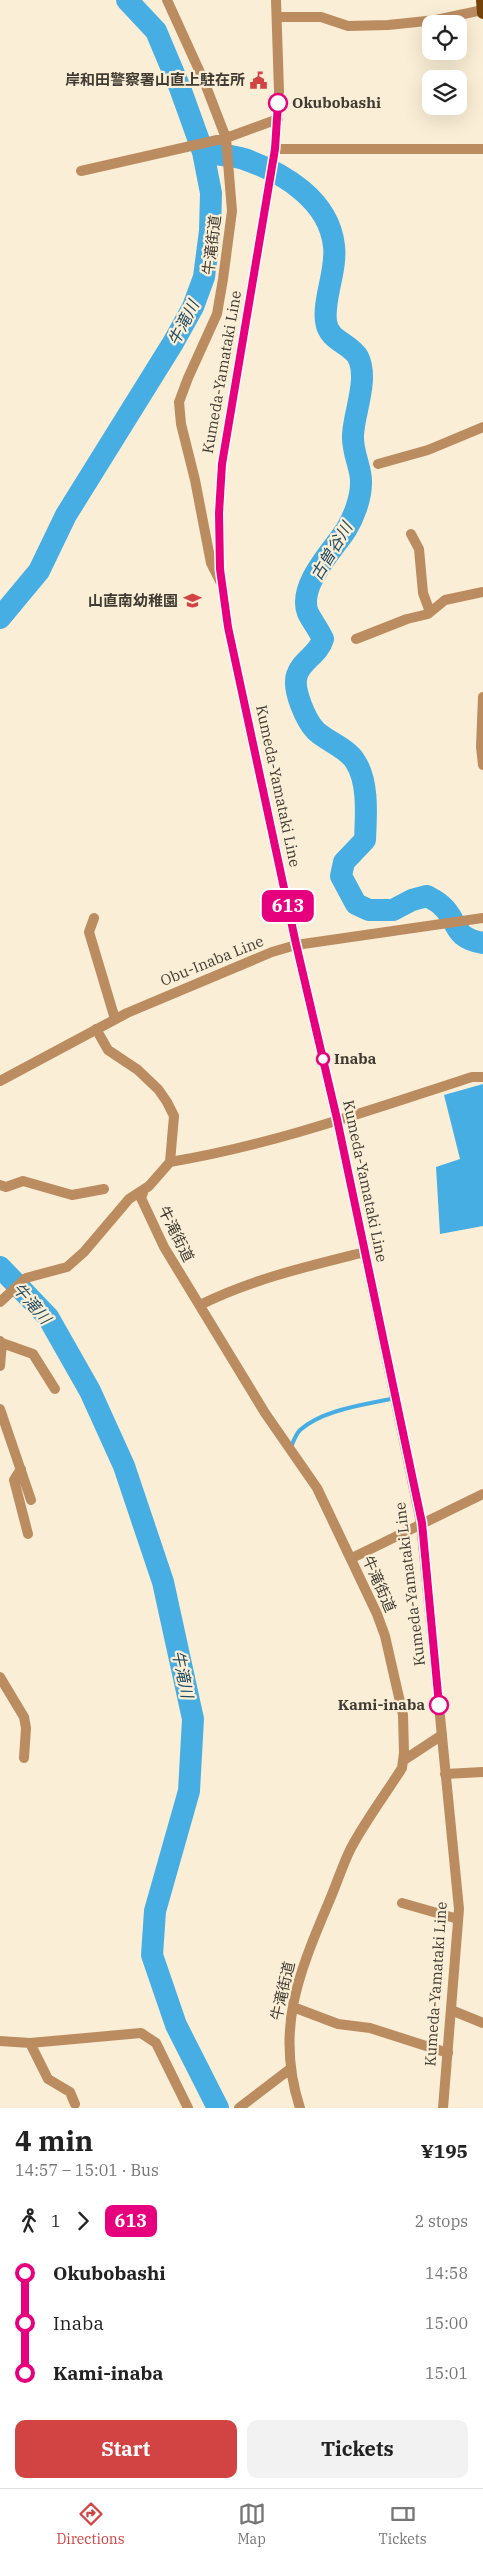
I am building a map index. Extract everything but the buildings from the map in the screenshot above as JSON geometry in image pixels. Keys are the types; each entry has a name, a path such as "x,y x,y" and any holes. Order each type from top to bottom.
{"main road":[{"path":"482,0 483,12"}],"street":[{"name":"牛滝街道","path":"167,0 204,81 223,139 227,158 232,211 229,243 218,305 179,402 181,424 201,512 210,563 220,581"},
{"name":"Kumeda-Yamataki Line","path":"276,0 278,17 278,119 270,181 222,464 219,513 220,581 228,627 296,944 337,1119 422,1523 458,1919 443,2108"},
{"path":"278,17 321,17 348,26 388,25 436,20 483,12"},
{"path":"81,171 223,139 278,119"},
{"path":"275,149 483,150"},
{"path":"378,464 428,450 483,427"},
{"path":"201,512 219,513"},
{"path":"411,534 419,549 422,593 430,612"},
{"path":"356,639 430,612 445,600 483,592"},
{"path":"483,697 481,747 483,765"},
{"path":"94,918 88,932 115,1019"},
{"name":"Obu-Inaba Line","path":"0,1081 115,1019 179,990 272,952 296,944 483,918"},
{"path":"2,1299 26,1278 67,1267 84,1252 129,1199 144,1190 170,1162 174,1116 167,1102 158,1089 138,1070 108,1050 96,1029"},
{"path":"170,1162 208,1156 337,1119 472,1077 483,1077"},
{"path":"0,1185 6,1187 23,1181 72,1195 104,1188"},
{"name":"牛滝街道","path":"144,1190 141,1198 164,1248 265,1413 317,1488 352,1558 385,1636 403,1715 404,1760 393,1782 351,1848 304,1962 293,2007 289,2035 290,2069 300,2108"},
{"path":"200,1305 224,1293 280,1274 365,1252"},
{"path":"0,1366 1,1342 32,1354 55,1389"},
{"path":"0,1408 31,1500"},
{"path":"21,1469 14,1480 28,1534"},
{"path":"352,1558 483,1494"},
{"path":"0,1677 24,1717 26,1728 24,1758"},
{"path":"404,1760 442,1735"},
{"path":"446,1774 483,1772"},
{"path":"402,1903 458,1919"},
{"path":"293,2007 338,2024 370,2028 448,2053"},
{"path":"451,2010 483,2023"},
{"path":"0,2041 30,2043 141,2034 156,2043 188,2108"},
{"path":"30,2043 48,2079 70,2092 75,2104"},
{"path":"239,2108 290,2069"}],"water":[{"path":"483,1084 483,1226 440,1234 436,1167 460,1159 444,1095"}],"waterway":[{"name":"牛滝川","path":"0,618 39,571 66,515 173,343 193,307 204,277 210,231 211,193 203,152 180,88 156,31 127,0"},
{"name":"古曽谷川","path":"203,152 244,159 259,165 289,181 314,202 330,230 334,246 334,265 326,303 328,328 335,337 354,352 361,366 362,385 353,435 361,478 360,495 349,525 325,558 307,591 306,603 308,613 323,639 318,649 299,670 296,681 296,688 304,713 312,726 321,735 352,756 363,779 366,799 365,840 344,862 341,876 356,904 369,910 393,910 412,900 427,896 438,902 447,911 460,933 465,937 483,943"},
{"name":"牛滝川","path":"0,1267 48,1317 90,1391 124,1466 163,1582 193,1719 189,1791 155,1911 152,1955 176,2025 218,2108"},
{"path":"291,1447 300,1430 321,1417 333,1412 395,1398"}],"bus line":[{"name":"613","path":"278,103 275,149 222,464 219,513 220,581 232,646 296,944 337,1119 422,1523 439,1705"}],"place":[{"name":"岸和田警察署山直上駐在所","path":"259,80"},
{"name":"Okubobashi","path":"278,103"},
{"name":"山直南幼稚園","path":"192,601"},
{"name":"Inaba","path":"323,1059"},
{"name":"Kami-inaba","path":"439,1705"}]}
